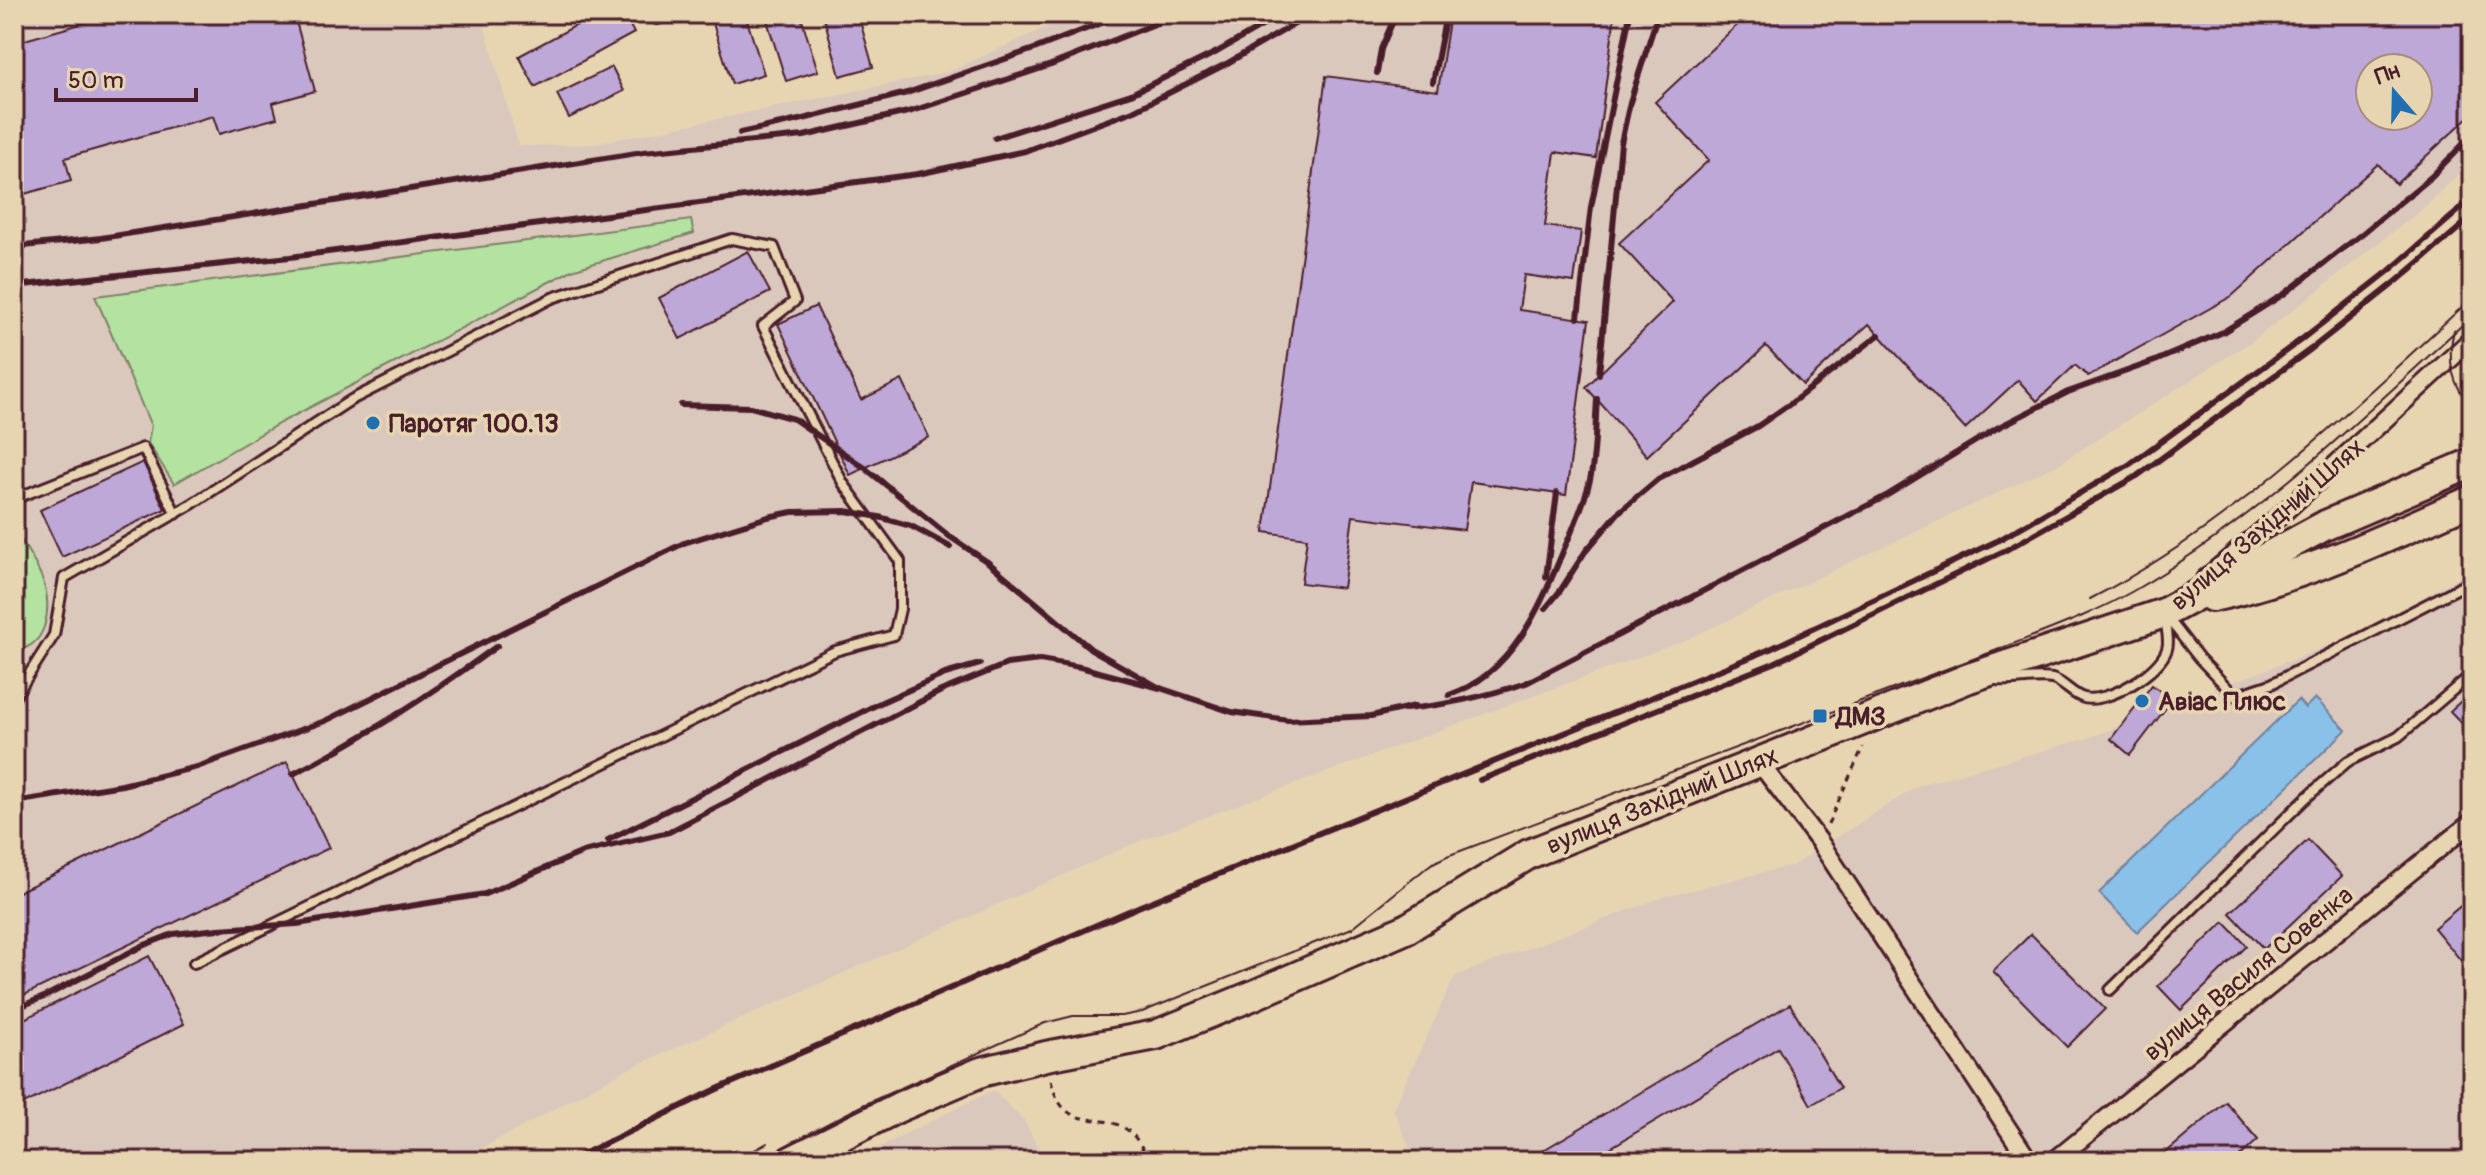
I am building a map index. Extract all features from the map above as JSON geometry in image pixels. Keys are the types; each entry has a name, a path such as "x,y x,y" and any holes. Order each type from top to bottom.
{"highway":[{"path":"2176,608 2326,525 2472,463"},
{"path":"2176,608 2262,586 2320,566 2472,500"},
{"name":"вулиця Західний Шлях","path":"791,1161 899,1107 981,1072 1156,1035 1406,929 1529,854 1969,678 2176,608"}],"street":[{"name":"вулиця Західний Шлях","path":"2176,608 2472,339"},
{"path":"1758,761 1819,841 2029,1161"},
{"name":"вулиця Василя Совенка","path":"2054,1161 2472,822"}],"lane":[{"path":"653,17 673,14"},
{"path":"14,698 54,635 64,578 176,514 351,400 552,298 732,239 774,247 795,301 763,326 843,483 900,561 900,609 894,635 835,651 194,963"},
{"path":"14,499 143,448 176,514"},
{"path":"2176,608 2199,658 2235,696 2271,684 2472,581"},
{"path":"1969,678 2006,681 2054,679 2083,698 2106,696 2136,681 2162,658 2168,647 2176,608"},
{"path":"2110,990 2307,797 2347,762 2398,737 2472,674"}],"path":[{"path":"1819,841 1879,713"},
{"path":"1046,1056 1059,1105 1078,1118 1105,1121 1131,1133 1149,1161"}],"shaded area":[{"path":"14,14 481,14 519,146 594,144 948,72 1075,14 2472,14 2472,161 2424,208 2254,340 2057,465 1686,640 1140,841 624,1071 459,1161 14,1161"},
{"path":"2472,570 2472,1161 1415,1161 1393,1109 1455,976 1663,897 1793,865 1919,785 2088,738 2354,636"},
{"path":"993,1090 1024,1120 1045,1161 852,1161"}],"green space":[{"path":"691,220 694,233 572,270 280,423 174,484 148,443 151,426 95,296"},
{"path":"14,529 41,576 47,600 47,613 40,636 17,651 14,647 14,580 20,575 14,566"}],"water":[{"path":"2315,698 2346,730 2137,932 2099,893 2298,700 2305,708"}],"building":[{"path":"116,14 294,14 315,91 273,103 277,118 219,134 213,116 65,158 71,181 14,197 14,43"},
{"path":"597,14 624,14 634,33 535,87 519,56"},
{"path":"710,14 745,14 764,74 732,84"},
{"path":"765,14 800,14 818,71 786,81"},
{"path":"823,14 858,14 873,67 840,76"},
{"path":"1450,14 1615,14 1596,158 1555,152 1545,226 1581,231 1574,282 1524,275 1519,310 1589,320 1566,495 1471,482 1464,530 1353,516 1343,588 1301,583 1307,538 1264,532 1326,76 1438,91"},
{"path":"1749,14 2472,14 2472,114 2396,184 2378,164 2232,296 2088,376 2075,365 2037,401 2018,380 1965,429 1869,324 1803,385 1766,346 1647,456 1586,387 1673,302 1619,243 1709,160 1655,102"},
{"path":"612,67 624,91 569,118 557,94"},
{"path":"748,251 770,292 680,339 659,298"},
{"path":"816,306 861,400 902,380 929,437 850,475 778,324"},
{"path":"143,462 165,509 62,557 40,510"},
{"path":"2152,685 2172,700 2130,755 2111,739"},
{"path":"2472,691 2472,734 2450,711"},
{"path":"287,762 329,848 14,1000 14,894"},
{"path":"2308,840 2342,876 2264,949 2230,913"},
{"path":"2463,904 2472,915 2472,974 2434,928"},
{"path":"2224,922 2247,946 2181,1010 2158,986"},
{"path":"2031,934 2105,1009 2067,1047 1993,971"},
{"path":"149,956 184,1024 14,1109 14,1024"},
{"path":"1790,1004 1840,1088 1811,1105 1778,1048 1588,1161 1532,1161 1530,1158"},
{"path":"2226,1102 2258,1140 2235,1161 2156,1161"}],"tram line":[{"path":"2090,599 2143,569 2243,500 2337,422 2472,298"},
{"path":"757,1161 863,1105 1045,1023 1073,1016 1122,1016 1142,1012 1352,928 1431,864 1447,856 2005,647 2102,607 2180,562 2268,498 2472,316"},
{"path":"2454,330 2452,371 2459,389 2472,406"},
{"path":"735,1161 767,1143"}],"railway":[{"path":"740,133 907,93 1125,14"},
{"path":"14,247 101,238 643,152 804,136 912,111 1051,65 1180,14"},
{"path":"995,138 1131,94 1217,52 1283,14"},
{"path":"14,286 290,257 918,174 1025,151 1133,111 1226,64 1312,14"},
{"path":"1377,73 1381,49 1396,14"},
{"path":"1433,82 1446,14"},
{"path":"1578,318 1591,207 1630,14"},
{"path":"1599,374 1621,143 1630,102 1658,14"},
{"path":"1406,709 1467,699 1526,683 1886,496 1997,428 2068,392 2155,361 2223,332 2284,294 2363,233 2432,176 2472,135"},
{"path":"569,1161 715,1090 1138,907 1768,650 1999,540 2130,464 2302,339 2389,271 2472,199"},
{"path":"1480,780 1774,663 2006,550 2137,476 2311,349 2472,217"},
{"path":"1546,608 1585,552 1619,512 1658,479 1758,426 1879,335"},
{"path":"1449,695 1491,671 1522,636 1534,615 1590,480 1597,399"},
{"path":"681,405 751,407 794,419 865,468 949,536 989,563 1091,649 1160,688 1232,712 1288,720 1371,716 1415,706"},
{"path":"1546,577 1557,493"},
{"path":"14,802 122,785 197,767 325,721 684,543 768,517 792,512 846,511 911,526 950,547"},
{"path":"293,774 398,714 497,646"},
{"path":"14,1009 173,934 297,924 485,894 583,852 669,832 941,691 1007,664 1040,660 1160,688"},
{"path":"608,840 884,701 945,674 980,664"}],"place":[{"name":"Паротяг 100.13","path":"373,423"},
{"name":"Авіас Плюс","path":"2142,701"},
{"name":"ДМЗ","path":"1820,716"}]}
